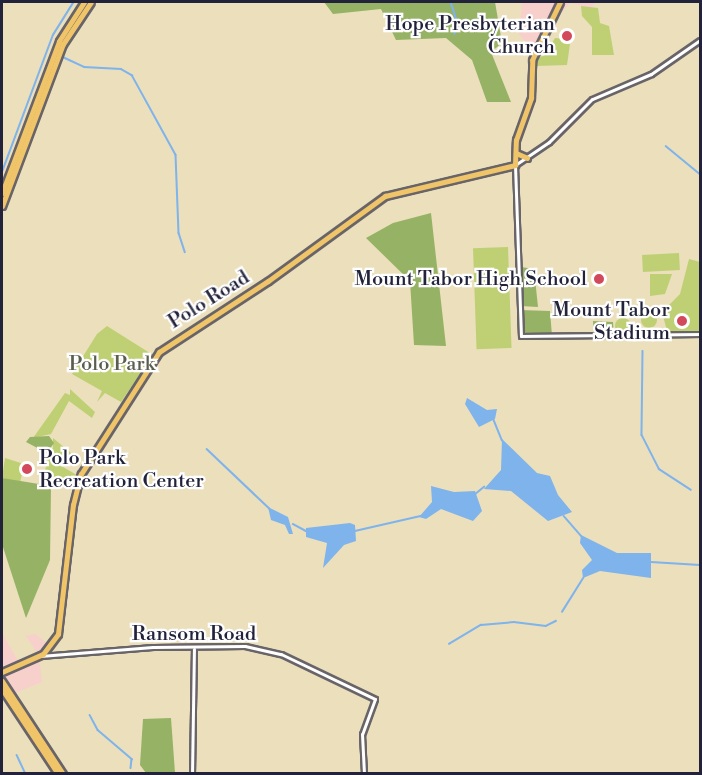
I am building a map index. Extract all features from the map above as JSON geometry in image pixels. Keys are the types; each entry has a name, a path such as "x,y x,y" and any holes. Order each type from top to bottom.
{"main road":[{"path":"2,193 59,42 84,2"},
{"path":"2,206 63,44 91,2"},
{"path":"515,165 515,152 531,98 532,60 559,2"},
{"path":"515,152 520,158 527,158"},
{"name":"Polo Road","path":"2,672 39,656 54,643 61,626 73,505 81,474 160,350 268,281 385,196 515,165"},
{"path":"2,681 63,774"},
{"path":"2,689 58,774"}],"street":[{"path":"700,40 654,73 592,99 552,140 515,165 521,336 700,334"},
{"name":"Ransom Road","path":"39,656 153,647 194,649 245,646 270,651 375,699 362,734 364,774"},
{"path":"192,774 194,649"}],"shaded area":[{"path":"522,2 596,2 591,8 570,3 531,49 519,34"},
{"path":"2,633 20,664 39,656 42,682 8,696 3,690"},
{"path":"35,634 51,646 39,656 26,636"}],"green space":[{"path":"324,2 495,2 502,43 491,52 511,102 487,102 472,60 446,38 396,40 381,9 333,14"},
{"path":"581,6 598,8 600,23 609,26 614,55 592,55 592,27 582,16"},
{"path":"555,38 565,39 566,44 570,44 567,65 536,66 537,57 544,56"},
{"path":"431,213 446,346 414,345 410,281 366,238 393,223"},
{"path":"508,247 512,348 477,349 473,248"},
{"path":"679,253 680,270 643,272 642,255"},
{"name":"Mount Tabor Stadium","path":"689,259 700,262 700,331 667,331 662,312 680,294"},
{"path":"521,267 534,269 538,307 520,306"},
{"path":"650,274 672,274 665,294 650,296"},
{"path":"520,310 550,311 552,336 522,334"},
{"path":"649,312 655,314 657,320 655,326 649,328 643,326 641,320 643,314"},
{"path":"623,318 629,320 631,326 629,332 623,334 617,332 615,326 617,320"},
{"path":"593,321 613,322 614,335 594,335"},
{"name":"Polo Park","path":"107,326 153,355 121,402 105,393 97,402 102,391 72,374 97,334"},
{"path":"70,389 95,412 92,418 69,401 51,434 33,438 65,393 70,395"},
{"path":"49,436 54,443 47,453 26,442 30,437"},
{"path":"53,438 71,453 65,462 48,454 53,448"},
{"path":"5,458 24,464 20,483 2,478"},
{"path":"49,459 77,475 73,485 41,481"},
{"path":"2,478 51,486 50,560 26,618 2,544"},
{"path":"171,718 175,773 146,773 140,765 143,719"}],"water":[{"path":"467,398 487,410 497,409 495,419 479,427 465,404"},
{"path":"502,439 537,473 550,476 558,495 572,512 548,521 511,491 484,489 501,470"},
{"path":"431,486 454,492 475,491 482,511 473,521 441,509 426,519 419,517 432,502"},
{"path":"268,507 288,517 293,534 289,534 285,525 271,520"},
{"path":"350,523 355,525 356,541 344,545 323,568 327,543 306,537 306,528"},
{"path":"581,535 617,553 651,553 651,578 600,571 583,578 582,570 592,560 580,543"}],"waterway":[{"path":"2,172 53,35 74,2"},
{"path":"451,2 457,21 455,34"},
{"path":"63,57 84,67 121,69 132,75 176,155 179,233 185,252"},
{"path":"666,146 700,174"},
{"path":"643,351 642,435 659,469 691,490"},
{"path":"494,420 502,440"},
{"path":"207,449 269,508"},
{"path":"474,495 484,487"},
{"path":"355,531 421,516"},
{"path":"564,516 582,537"},
{"path":"293,524 306,531"},
{"path":"651,562 700,565"},
{"path":"562,612 583,578"},
{"path":"449,644 481,625 514,622 546,626 556,621"},
{"path":"90,715 98,730 132,759 131,768"},
{"path":"17,755 26,774"}],"place":[{"name":"Hope Presbyterian Church","path":"567,36"},
{"name":"Mount Tabor High School","path":"599,279"},
{"name":"Mount Tabor Stadium","path":"682,321"},
{"name":"Polo Park Recreation Center","path":"27,469"}]}
